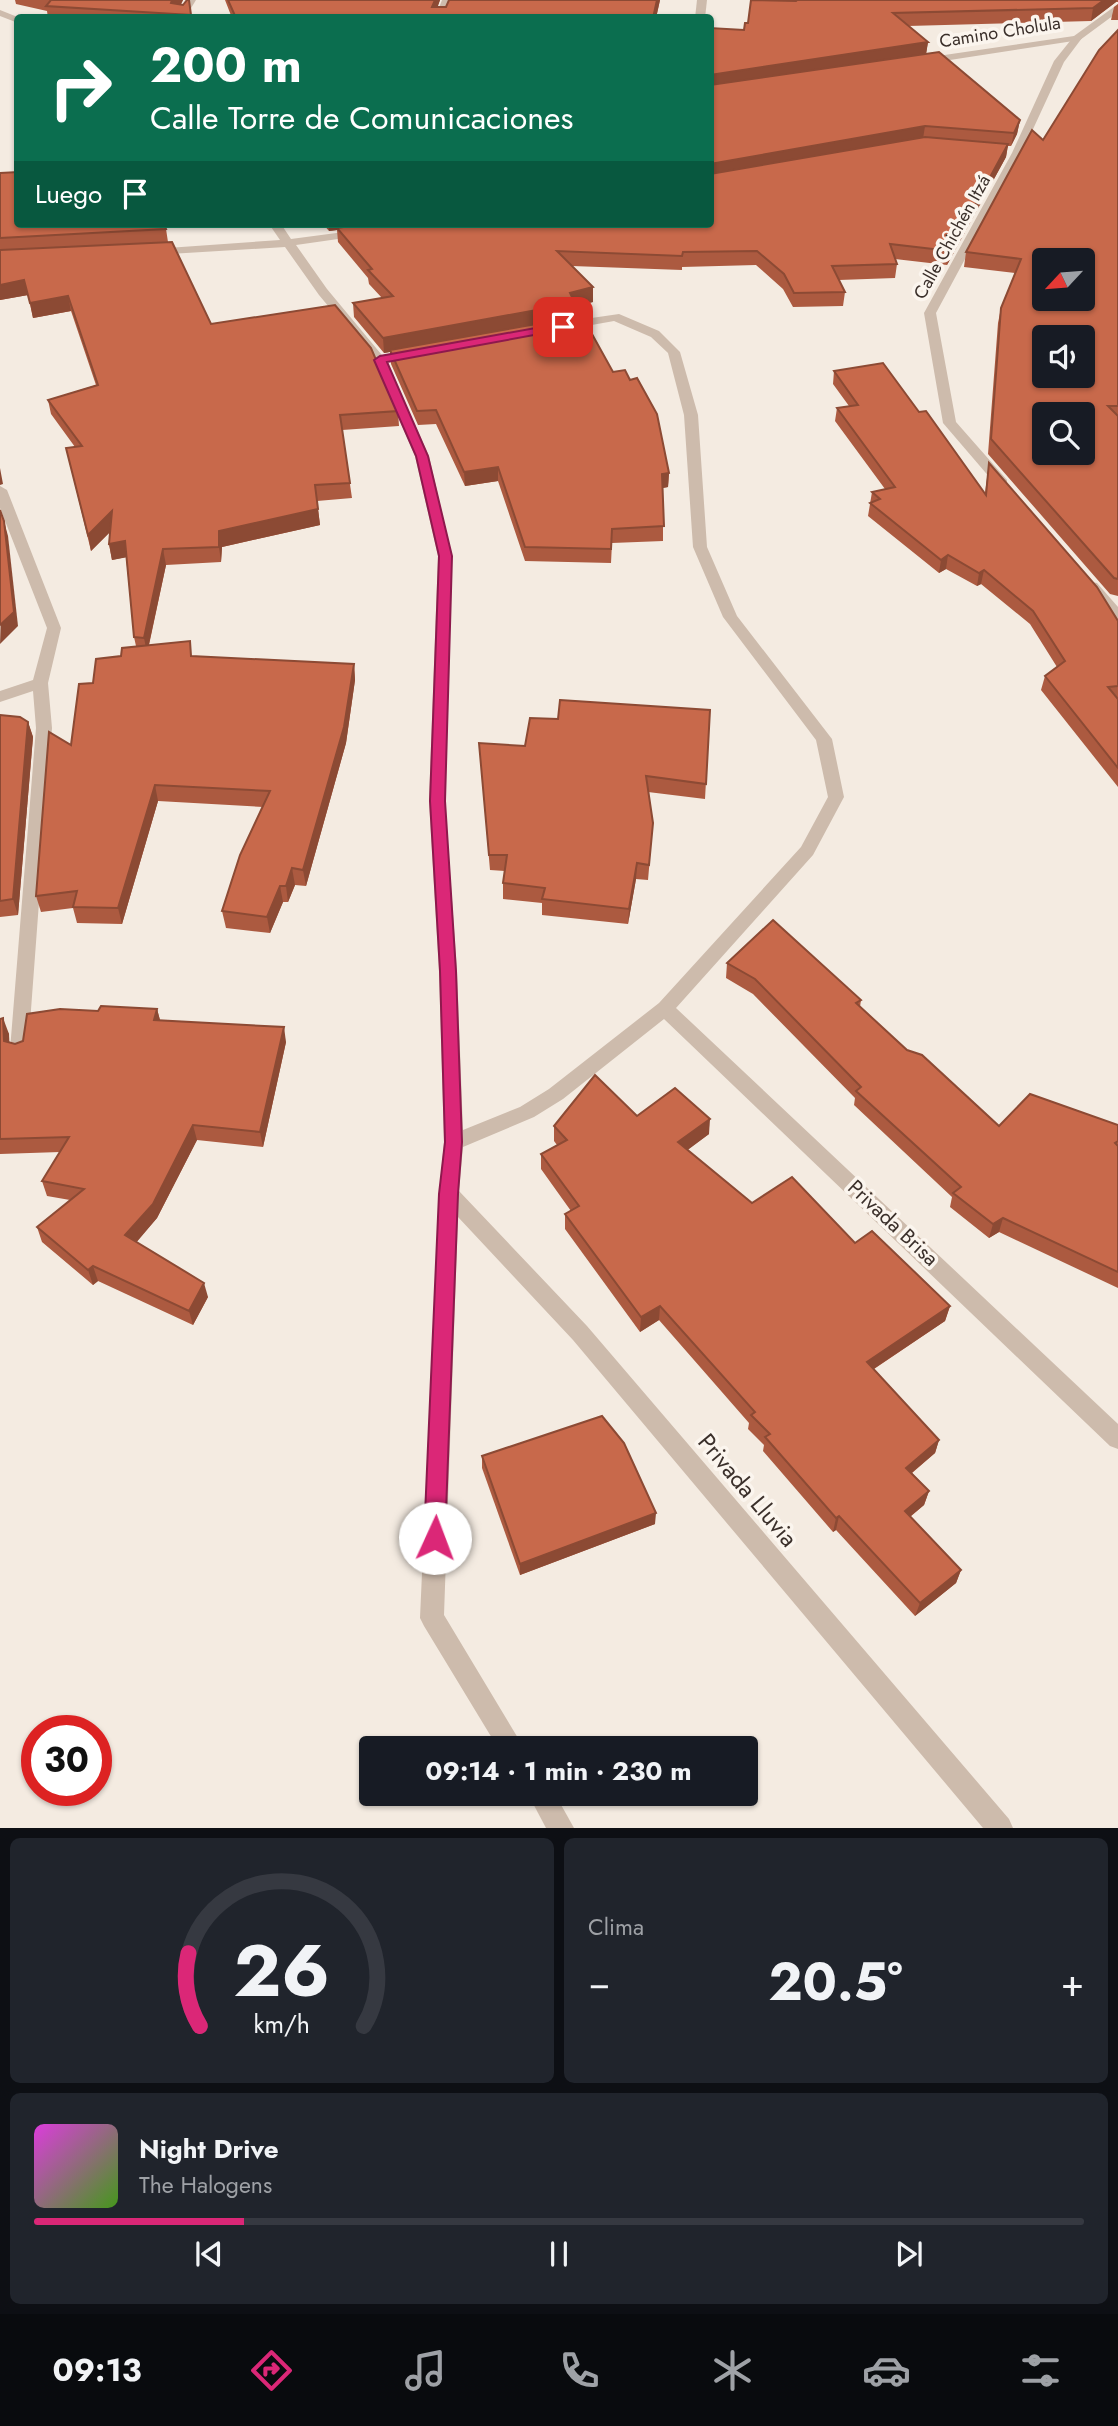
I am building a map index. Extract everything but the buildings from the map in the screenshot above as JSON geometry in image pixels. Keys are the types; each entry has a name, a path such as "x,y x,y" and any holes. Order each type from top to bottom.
{"street":[{"name":"Camino Cholula","path":"914,63 1077,38 1118,7"},
{"name":"Calle Chichén Itzá","path":"1012,494 950,423 930,313 1059,61 1077,38"},
{"path":"278,228 323,292 386,358 422,456 445,556 437,801 448,971 454,1142 449,1194 432,1618 505,1736"},
{"path":"135,253 287,243 377,231"},
{"path":"454,1142 537,1106 666,1008 807,851 836,797 824,739 730,617 700,547 691,415 674,352 655,334 615,317 550,329"},
{"path":"0,490 54,628 40,683 44,728 19,1050"},
{"path":"1083,576 1118,617"},
{"path":"0,697 40,683"},
{"name":"Privada Brisa","path":"666,1008 1118,1439"},
{"name":"Privada Lluvia","path":"449,1194 580,1334 1000,1828"},
{"path":"548,1806 561,1828"}],"route":[{"path":"435,1538 449,1194 454,1142 448,971 437,801 445,556 422,456 380,360 563,327"}]}
